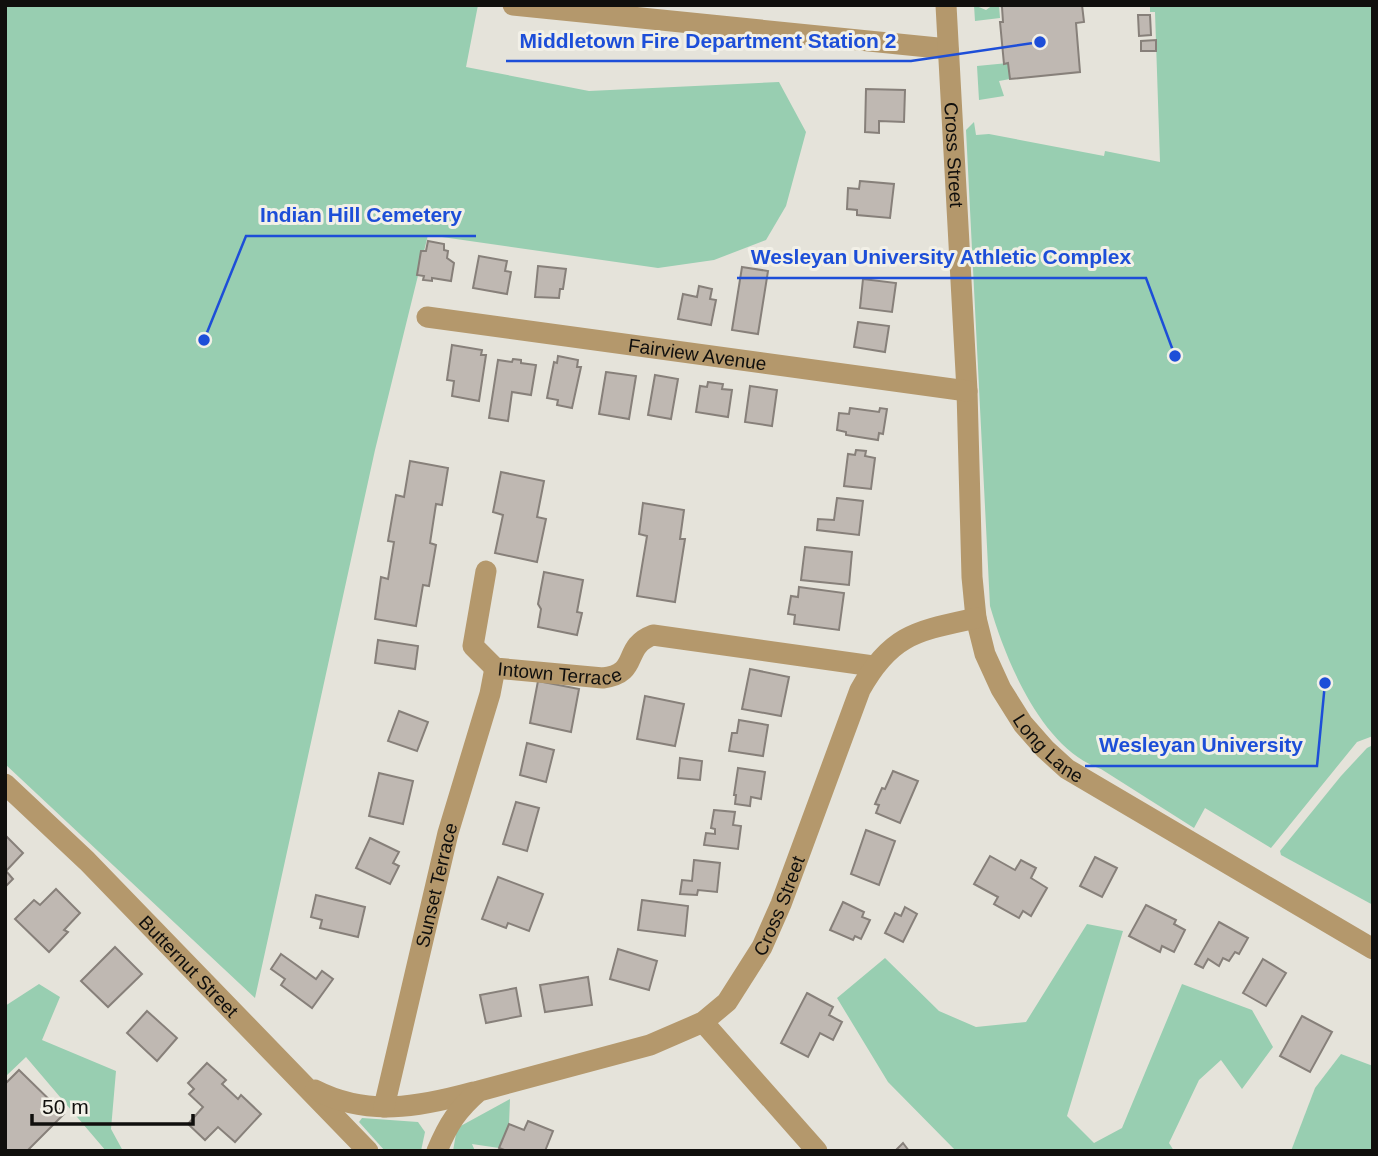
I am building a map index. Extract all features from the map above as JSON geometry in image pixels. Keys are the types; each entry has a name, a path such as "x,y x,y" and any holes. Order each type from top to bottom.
{"street":[{"path":"513,5 948,49"},
{"name":"Cross Street","path":"946,5 967,391"},
{"name":"Fairview Avenue","path":"427,317 967,391"},
{"name":"Long Lane","path":"967,391 972,577 976,618 985,654 1015,712 1045,749 1067,769 1373,949"},
{"name":"Intown Terrace","path":"486,571 473,646 495,668 615,677 627,668 640,639 653,635 873,666"},
{"name":"Cross Street","path":"293,1075 333,1099 355,1105 414,1106 650,1045 703,1023 727,1002 762,947 781,904 860,690 873,666 890,649 912,635 976,618"},
{"name":"Sunset Terrace","path":"384,1107 448,833 490,694 495,668"},
{"name":"Butternut Street","path":"5,784 87,861 368,1151"},
{"path":"703,1023 817,1151"},
{"name":"Cross Street","path":"437,1151 445,1131 460,1107 480,1091"}],"green space":[{"path":"5,5 478,5 466,67 589,91 779,82 806,132 786,206 766,240 714,260 658,268 428,235 375,450 255,998 5,764"},
{"path":"974,5 986,10 993,5 999,5 1000,18 975,21"},
{"path":"1150,5 1373,5 1373,736 1357,742 1271,848 1205,808 1194,828 1101,769 1080,759 1061,743 1029,701 1006,652 990,606 966,130 974,122 976,135 989,134 1104,156 1105,151 1160,162 1155,12 1150,12"},
{"path":"1008,63 1010,79 999,81 1004,96 979,100 977,66"},
{"path":"1373,745 1373,905 1281,855 1280,851 1341,776"},
{"path":"1087,924 1123,931 1067,1116 1094,1143 1122,1128 1182,984 1252,1010 1273,1047 1242,1089 1221,1060 1199,1080 1169,1143 1174,1151 956,1151 888,1082 837,998 885,958 939,1011 976,1027 1026,1022"},
{"path":"39,984 60,997 42,1040 116,1071 111,1129 123,1151 106,1151 26,1057 5,1077 5,1006"},
{"path":"1341,1054 1373,1066 1373,1151 1291,1151 1315,1088"},
{"path":"510,1099 509,1124 499,1148 472,1144 475,1151 453,1151 457,1128"},
{"path":"362,1118 418,1122 425,1132 421,1151 385,1151 359,1122"}],"building":[{"path":"999,5 1082,5 1084,22 1076,23 1080,72 1010,79 1008,63 1004,64 1000,22 1003,22 1002,7"},
{"path":"1138,15 1150,15 1151,35 1139,36"},
{"path":"1156,40 1156,51 1141,51 1141,41"},
{"path":"866,89 905,90 904,122 879,121 879,133 865,132"},
{"path":"860,181 894,184 890,218 857,215 857,210 847,209 848,188 859,189"},
{"path":"428,241 444,244 444,250 448,251 447,258 454,263 451,281 432,278 432,281 423,280 424,276 417,275 421,251 426,251"},
{"path":"479,256 507,261 505,271 511,272 507,294 473,288"},
{"path":"538,266 566,269 559,298 535,297"},
{"path":"742,267 768,271 758,334 732,330"},
{"path":"863,279 896,283 892,312 860,308"},
{"path":"699,286 712,289 710,299 716,300 711,325 678,319 683,294 697,297"},
{"path":"858,322 889,326 885,352 854,347"},
{"path":"452,345 482,350 481,355 486,355 479,401 452,396 454,381 447,380"},
{"path":"558,356 578,360 577,367 581,367 572,408 557,405 558,400 547,398 554,362 557,363"},
{"path":"513,359 536,365 531,395 512,392 508,421 489,418 498,360 512,362"},
{"path":"606,372 636,376 629,419 599,414"},
{"path":"655,375 678,379 671,419 648,415"},
{"path":"708,382 723,384 722,389 732,390 728,417 696,412 700,386 707,387"},
{"path":"750,386 777,390 772,426 745,422"},
{"path":"850,408 879,412 880,408 887,409 883,434 879,433 878,440 846,435 846,432 837,430 839,413 849,414"},
{"path":"856,450 866,451 865,456 875,458 871,489 844,486 848,454 855,455"},
{"path":"410,461 448,468 442,505 436,504 430,543 436,545 429,586 423,585 416,626 375,619 381,577 388,579 394,542 388,541 396,495 404,497"},
{"path":"501,472 544,481 537,517 546,519 537,562 495,553 503,515 493,512"},
{"path":"837,498 863,501 859,535 817,530 818,519 834,520"},
{"path":"643,503 684,510 680,539 685,539 675,602 637,596 647,536 639,534"},
{"path":"805,547 852,552 849,585 801,580"},
{"path":"544,572 583,580 577,612 582,613 577,635 538,627 541,609 538,604"},
{"path":"799,587 844,593 839,630 794,624 795,615 788,614 791,596 798,597"},
{"path":"378,640 418,646 415,669 375,663"},
{"path":"750,669 789,677 781,716 742,709"},
{"path":"538,681 579,689 571,732 530,723"},
{"path":"645,696 684,704 675,746 637,739"},
{"path":"399,711 428,722 417,751 388,741"},
{"path":"739,720 768,725 763,756 729,751 732,733 737,733"},
{"path":"527,743 554,750 546,782 520,775"},
{"path":"680,758 702,761 700,780 678,778"},
{"path":"738,768 765,772 761,799 751,797 750,806 735,804"},
{"path":"893,771 918,781 900,823 876,813 879,805 875,804"},
{"path":"379,773 413,781 403,824 369,816"},
{"path":"516,802 539,808 527,851 503,844"},
{"path":"714,810 735,812 733,825 741,826 738,849 704,845 706,833 715,834 715,829 711,828"},
{"path":"866,830 895,841 879,885 851,874"},
{"path":"5,835 23,853 6,871 13,879 5,887"},
{"path":"370,838 399,852 393,863 399,866 390,884 356,868"},
{"path":"990,856 1015,870 1021,860 1036,868 1031,878 1047,888 1031,916 1023,911 1019,918 994,904 998,897 974,884"},
{"path":"1095,857 1117,868 1102,897 1080,886"},
{"path":"694,860 720,863 717,892 698,890 697,895 680,894 682,880 692,881"},
{"path":"498,877 543,894 529,931 508,923 506,928 482,919"},
{"path":"56,889 80,913 64,930 68,932 49,952 15,919 34,900 40,905"},
{"path":"316,895 365,907 358,937 320,928 322,920 311,917"},
{"path":"642,900 688,906 685,936 638,930"},
{"path":"843,902 864,912 862,917 870,920 861,939 855,936 853,940 830,930"},
{"path":"1146,905 1176,920 1174,924 1185,930 1174,952 1162,946 1160,952 1129,936"},
{"path":"905,907 917,914 903,942 885,933 895,913 901,916"},
{"path":"1219,922 1248,938 1239,954 1235,952 1229,961 1223,958 1219,966 1208,959 1203,968 1195,964"},
{"path":"115,947 142,974 108,1007 81,981"},
{"path":"618,949 657,961 649,990 610,979"},
{"path":"281,954 316,979 322,971 333,979 312,1008 281,985 285,979 271,969"},
{"path":"1263,959 1286,973 1266,1006 1243,993"},
{"path":"588,977 592,1005 545,1012 540,985"},
{"path":"516,988 521,1016 486,1023 480,995"},
{"path":"807,993 833,1007 829,1015 842,1022 833,1040 820,1033 808,1057 781,1043"},
{"path":"147,1011 177,1038 157,1061 127,1033"},
{"path":"1302,1016 1332,1032 1310,1072 1280,1056"},
{"path":"207,1063 226,1080 222,1084 238,1099 241,1095 261,1114 235,1142 218,1127 205,1140 188,1124 203,1107 189,1094 194,1089 188,1083"},
{"path":"19,1070 64,1114 27,1151 5,1151 5,1084"},
{"path":"528,1121 553,1131 545,1151 507,1151 499,1148 509,1124 524,1130"},
{"path":"903,1143 909,1151 895,1151"}],"place":[{"name":"Middletown Fire Department Station 2","path":"1040,42"},
{"name":"Indian Hill Cemetery","path":"204,340"},
{"name":"Wesleyan University Athletic Complex","path":"1175,356"},
{"name":"Wesleyan University","path":"1325,683"}]}
